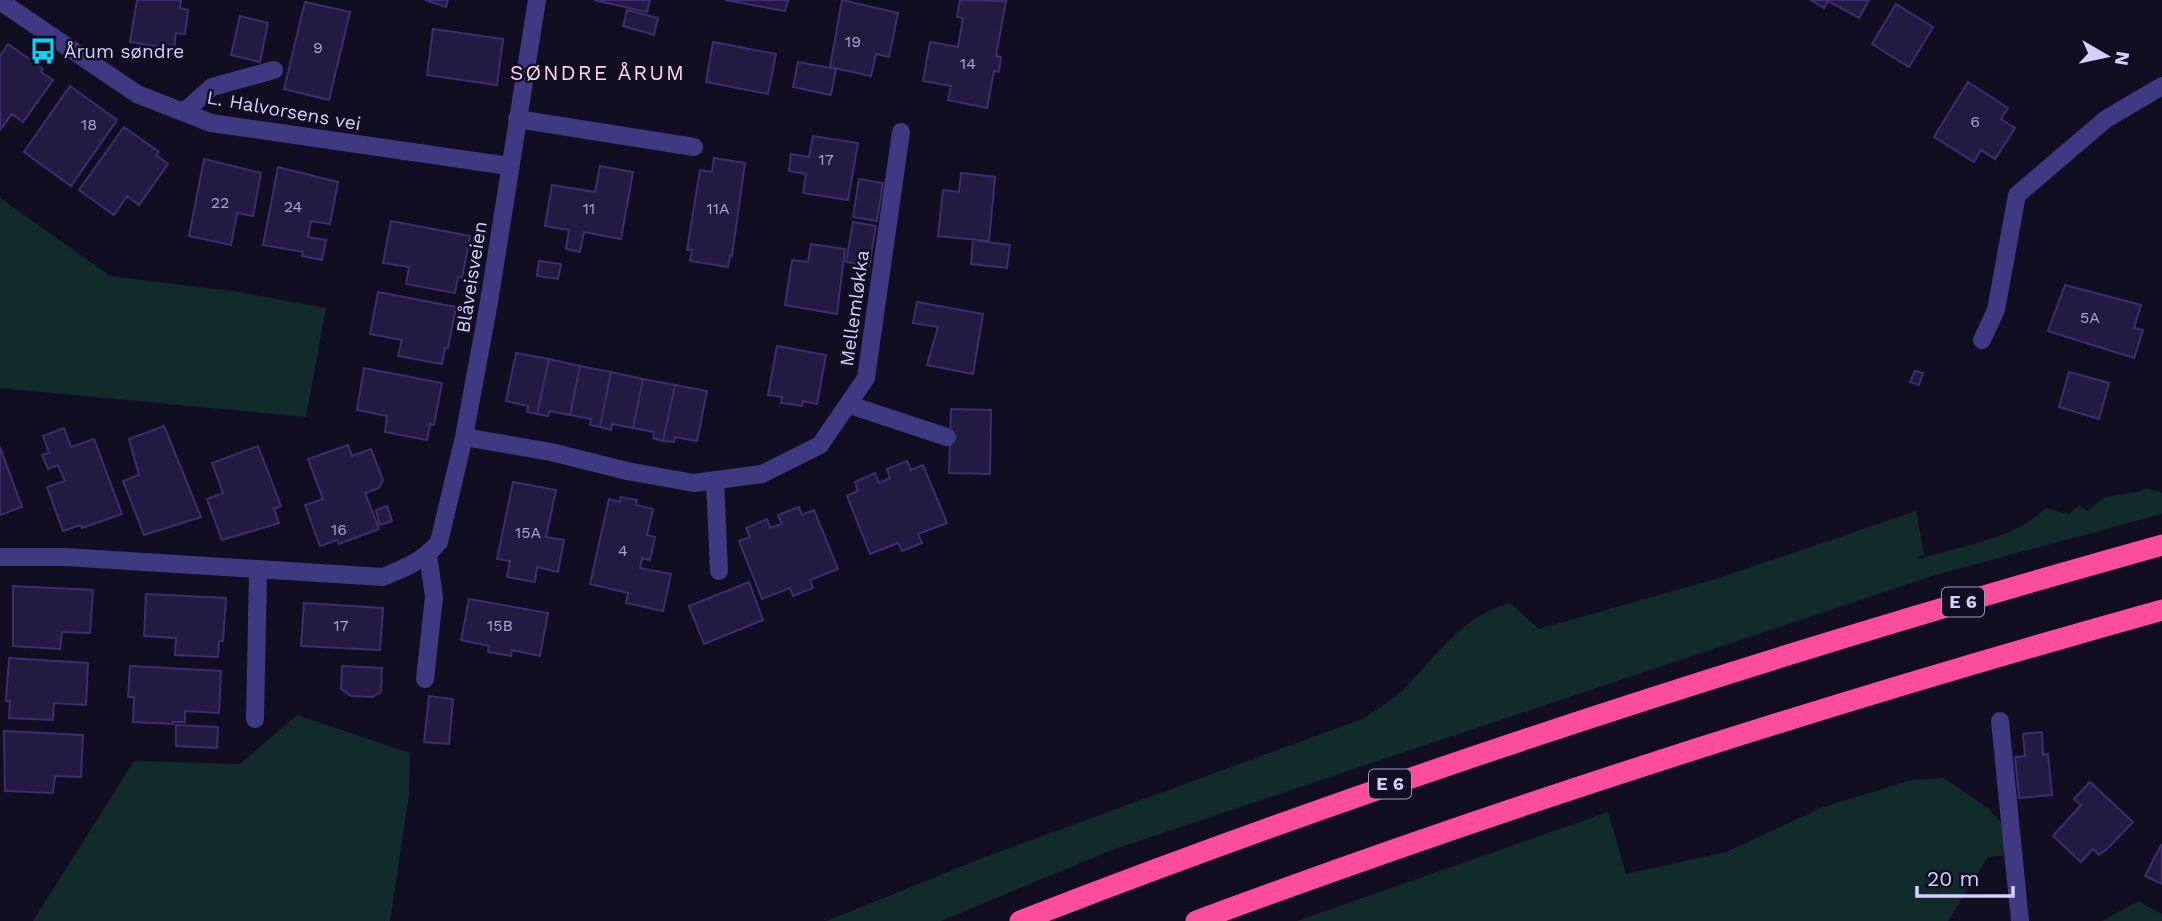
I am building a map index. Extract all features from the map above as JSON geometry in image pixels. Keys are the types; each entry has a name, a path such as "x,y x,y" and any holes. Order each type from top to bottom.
{"highway":[{"name":"E 6","path":"1020,921 1241,838 1565,725 1877,627 2162,545"},
{"path":"1196,921 1429,836 1781,720 2162,610"}],"street":[{"name":"Blåveisveien","path":"428,554 439,542 464,437 489,302 537,0"},
{"name":"L. Halvorsens vei","path":"0,1 137,94 211,122 509,166"},
{"path":"184,112 212,87 274,70"},
{"path":"1982,340 1996,310 2017,195 2106,119 2162,86"},
{"path":"517,119 694,147"},
{"name":"Mellemløkka","path":"464,437 551,452 640,474 694,483 762,474 820,445 866,378 901,132"},
{"path":"850,405 947,438"},
{"path":"715,480 719,571"},
{"path":"0,557 77,558 258,572 383,577 411,566 428,554 434,597 425,680"},
{"path":"255,719 258,572"},
{"path":"2000,721 2020,921"}],"green space":[{"path":"0,198 110,276 239,292 326,308 306,417 0,388"},
{"path":"2146,488 2162,493 2162,514 1932,576 1112,850 941,921 827,921 980,859 1365,718 1401,692 1464,627 1493,609 1510,603 1539,629 1719,578 1916,511 1924,554 1915,560 2003,534 2034,518 2045,508 2069,514 2080,505 2087,511 2105,497 2138,492"},
{"path":"297,715 410,753 409,795 390,921 33,921 134,761 240,764"},
{"path":"1944,778 1989,809 2005,827 2006,855 1988,857 1948,921 1297,921 1608,812 1626,874 1726,852 1821,808 1911,780"},
{"path":"2138,901 2162,914 2162,921 2102,921"}],"building":[{"path":"137,0 181,0 180,8 188,10 185,34 176,33 174,49 130,42"},
{"path":"425,0 448,0 446,7"},
{"path":"594,0 650,0 647,12"},
{"path":"725,0 788,0 785,11"},
{"path":"842,0 898,13 889,57 876,54 871,76 830,67"},
{"path":"960,0 1006,1 996,56 1001,57 999,72 994,71 987,108 948,100 951,86 923,81 930,42 958,47 963,18 957,17"},
{"path":"1811,0 1869,0 1859,18 1828,1 1824,8"},
{"path":"305,2 350,12 329,100 284,89"},
{"path":"1896,4 1933,27 1909,67 1872,44"},
{"path":"627,10 658,18 654,35 623,26"},
{"path":"240,16 268,23 260,62 231,55"},
{"path":"433,29 503,39 497,85 427,75"},
{"path":"713,42 776,54 768,94 706,82"},
{"path":"8,44 43,69 41,72 53,80 23,122 12,114 0,130 0,56"},
{"path":"798,62 836,69 831,95 793,87"},
{"path":"1968,82 2008,108 2001,119 2015,128 1995,159 1981,150 1974,162 1934,137"},
{"path":"70,86 117,120 71,186 24,152"},
{"path":"124,127 159,152 156,155 168,164 139,205 127,196 114,215 79,190"},
{"path":"813,136 858,143 848,200 803,193 806,174 789,171 791,154 809,157"},
{"path":"714,158 745,163 732,256 728,267 690,261 692,250 687,250 700,170 712,172"},
{"path":"204,159 261,173 253,216 237,213 231,245 189,236"},
{"path":"600,166 633,172 621,239 584,232 580,252 566,249 569,230 545,226 552,185 595,192"},
{"path":"278,167 338,182 330,224 311,221 308,237 326,240 322,260 302,256 303,252 263,245"},
{"path":"961,173 995,177 989,241 938,236 943,190 959,192"},
{"path":"859,179 883,183 877,221 853,217"},
{"path":"391,221 470,236 462,278 458,277 455,293 406,284 409,267 383,263"},
{"path":"853,222 876,226 869,266 846,262"},
{"path":"973,240 1010,245 1007,268 971,264"},
{"path":"811,244 845,249 837,314 785,305 792,260 808,262"},
{"path":"539,261 561,264 558,279 537,276"},
{"path":"2065,285 2141,305 2134,328 2143,330 2134,358 2048,331"},
{"path":"378,292 456,307 442,364 398,356 402,340 370,334"},
{"path":"917,302 983,314 973,374 927,365 938,327 913,323"},
{"path":"777,346 826,355 817,404 803,401 802,406 781,403 782,397 768,395"},
{"path":"516,353 549,359 537,414 527,412 528,406 506,401"},
{"path":"549,359 580,366 570,415 550,411 548,416 537,414"},
{"path":"580,366 611,372 600,427 590,425 591,419 570,415"},
{"path":"364,368 442,383 434,425 430,424 427,440 385,432 387,416 357,410"},
{"path":"1915,371 1923,373 1919,385 1910,382"},
{"path":"611,372 643,379 633,428 612,424 611,430 600,427"},
{"path":"2069,372 2109,383 2099,419 2059,407"},
{"path":"643,379 675,385 663,441 653,438 654,432 633,428"},
{"path":"675,385 707,391 697,441 675,437 674,442 663,441"},
{"path":"951,409 991,410 990,474 949,473"},
{"path":"164,426 201,517 144,535 123,481 139,475 129,439"},
{"path":"64,428 71,447 94,439 122,514 82,528 81,525 63,531 47,487 65,481 58,465 48,469 42,455 49,453 43,436"},
{"path":"348,445 352,456 371,449 383,480 379,488 365,493 379,529 339,544 337,540 320,546 305,505 323,499 308,459"},
{"path":"258,446 281,506 274,509 279,523 222,540 207,499 223,493 212,463"},
{"path":"0,447 22,507 0,515"},
{"path":"907,461 911,470 923,465 947,523 918,534 922,543 902,551 898,543 870,554 847,496 858,491 855,482 875,473 879,483 890,478 887,469"},
{"path":"513,482 556,490 546,537 564,540 558,572 537,567 535,582 507,577 510,561 497,559"},
{"path":"621,497 637,500 636,505 653,509 647,535 655,537 650,560 642,558 640,568 671,574 663,611 626,603 628,593 590,584 609,499 620,502"},
{"path":"387,506 392,521 380,525 376,510"},
{"path":"799,507 802,515 814,510 838,569 810,580 813,588 793,596 790,588 762,599 739,541 750,537 746,528 767,519 770,528 782,524 778,515"},
{"path":"749,582 763,620 704,644 689,606"},
{"path":"13,586 93,590 90,633 62,632 60,649 13,646"},
{"path":"146,594 226,598 223,641 219,641 218,657 175,655 176,638 144,636"},
{"path":"469,599 548,613 540,656 512,650 511,656 488,652 489,646 461,640"},
{"path":"304,603 383,608 380,650 301,646"},
{"path":"9,658 88,663 86,705 54,703 53,720 9,718 10,701 6,701"},
{"path":"130,666 221,671 219,713 185,711 185,722 173,724 133,722 134,697 128,697"},
{"path":"342,666 382,668 381,692 372,697 351,696 341,689"},
{"path":"429,696 453,699 449,744 424,742"},
{"path":"176,725 218,727 217,748 176,746"},
{"path":"4,731 83,735 81,777 55,776 53,793 5,791"},
{"path":"2042,732 2043,755 2048,754 2052,795 2019,798 2015,757 2025,756 2023,734"},
{"path":"2090,782 2133,822 2099,855 2093,849 2081,862 2053,836 2081,805 2074,799"},
{"path":"2162,845 2162,884 2145,876"}],"place":[{"name":"Årum søndre","path":"43,51"}],"district":[{"name":"SØNDRE ÅRUM","path":"598,73"}]}
